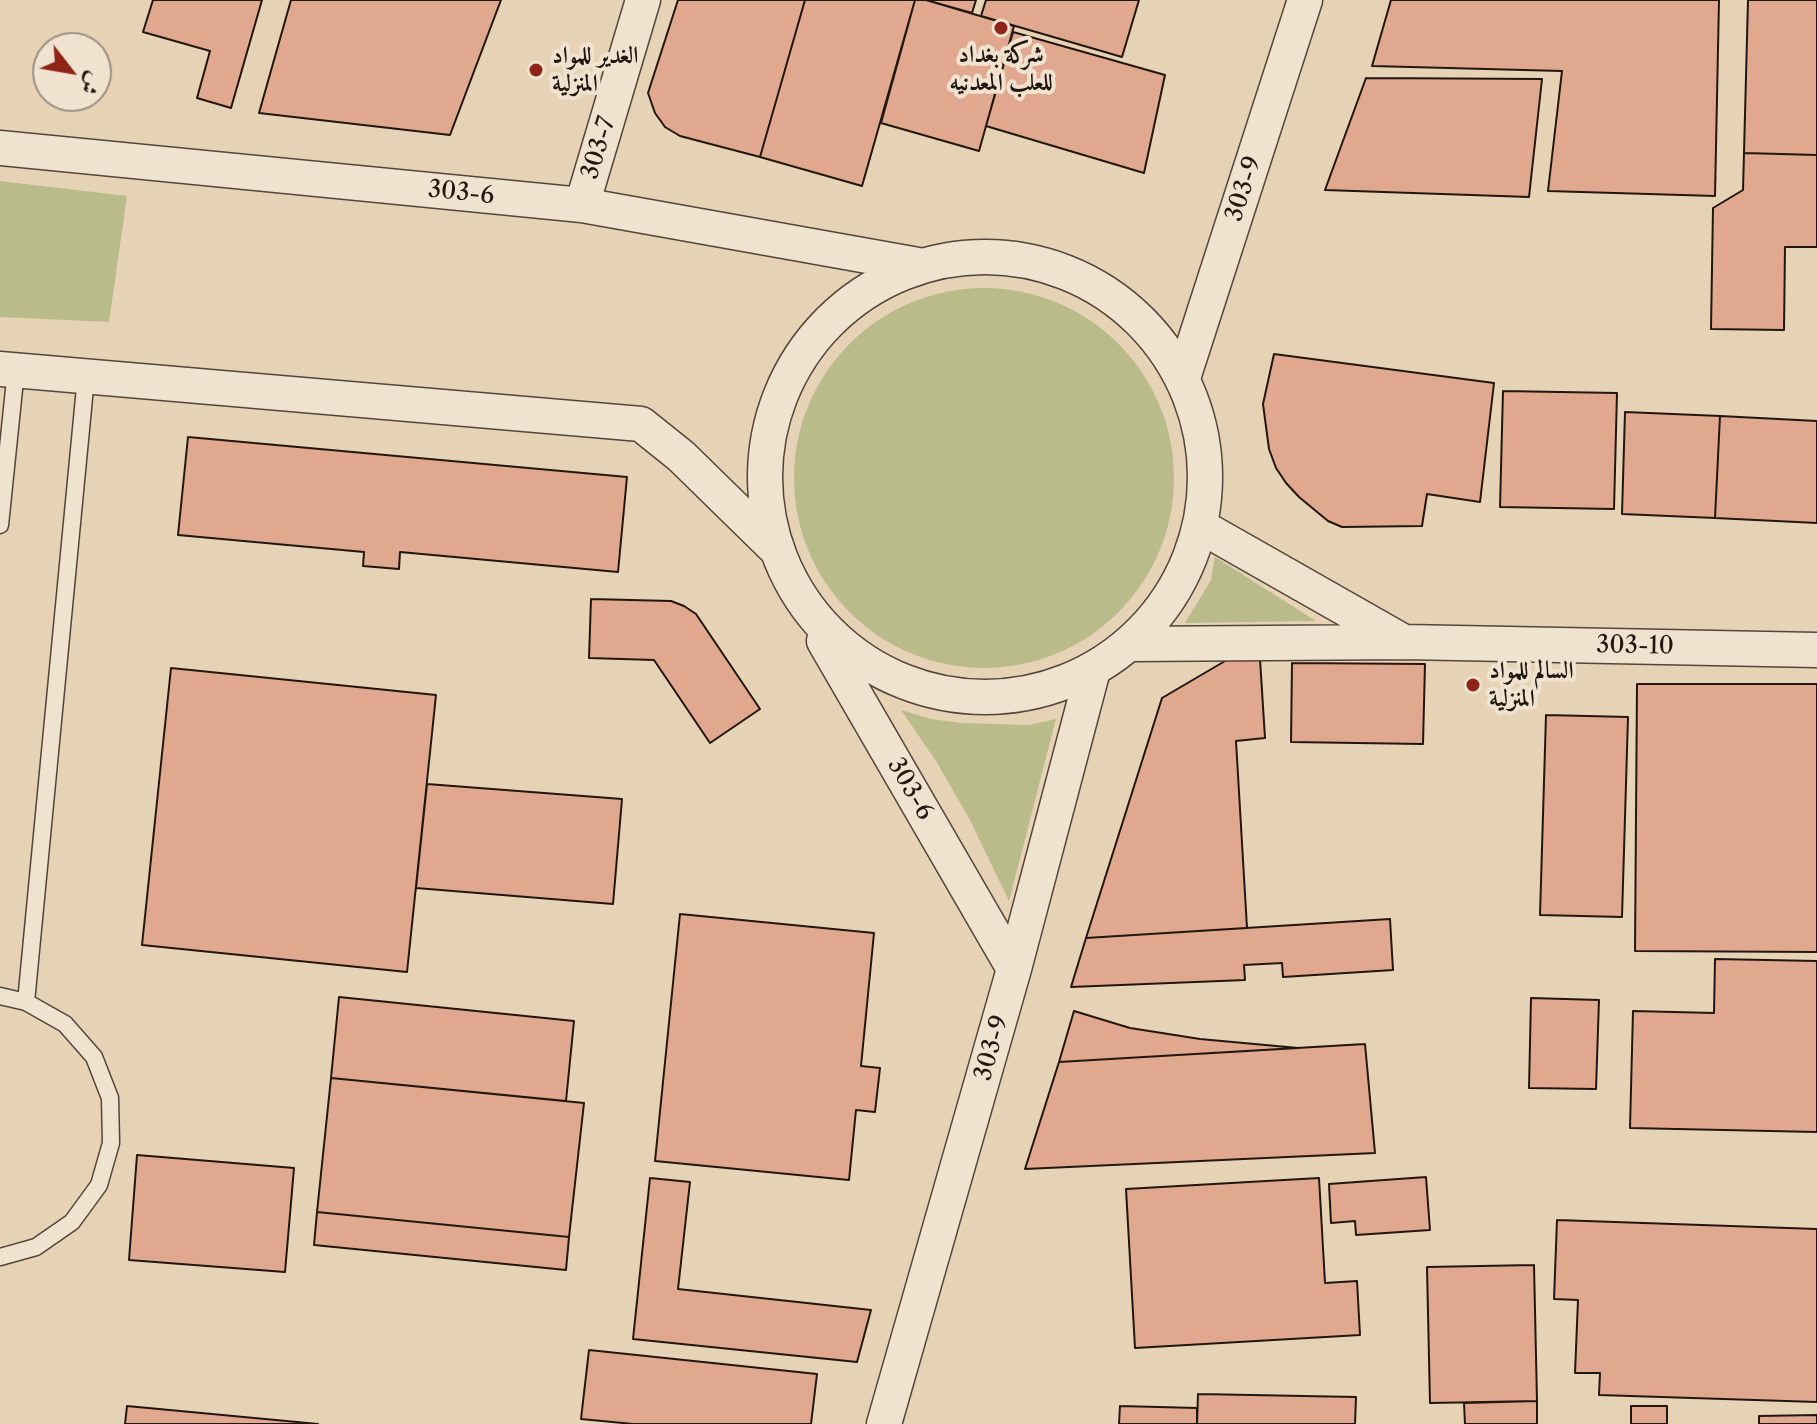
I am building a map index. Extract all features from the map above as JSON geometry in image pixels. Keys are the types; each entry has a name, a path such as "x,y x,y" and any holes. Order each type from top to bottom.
{"street":[{"name":"303-7","path":"582,205 643,0"},
{"name":"303-9","path":"1183,378 1305,0"},
{"name":"303-6","path":"0,148 582,205 918,265"},
{"path":"980,255 1042,262 1099,287 1148,327 1183,378 1205,451 1200,526 1175,590 1131,644 1093,670 1033,694 969,699 907,685 893,678 851,655 806,610 774,547 763,478 774,409 786,384 806,347 855,297 918,265 980,255"},
{"path":"8,370 641,424 681,456 774,547"},
{"name":"303-10","path":"1200,526 1405,642"},
{"name":"303-6","path":"806,610 1014,969"},
{"name":"303-10","path":"1131,644 1405,642 1817,650"},
{"name":"303-9","path":"884,1424 1014,969 1093,670"}],"lane":[{"path":"0,525 8,370"},
{"path":"26,1002 86,377"},
{"path":"0,996 26,1002 65,1024 94,1057 110,1098 111,1143 99,1185 72,1222 36,1247 0,1257"}],"green space":[{"path":"0,181 127,196 109,322 0,317"},
{"path":"984,288 1021,291 1057,302 1090,320 1119,343 1142,372 1160,405 1171,441 1174,478 1171,515 1160,551 1142,584 1119,613 1090,636 1057,654 1021,665 984,668 947,665 911,654 878,636 849,613 826,584 808,551 797,515 794,478 797,441 808,405 826,372 849,343 878,320 911,302 947,291"},
{"path":"1215,557 1316,621 1185,623 1211,580"},
{"path":"901,710 931,719 962,723 1029,725 1056,719 1009,901 970,820 936,761"}],"building":[{"path":"153,0 262,0 231,108 197,98 210,51 143,32"},
{"path":"291,0 501,0 450,135 259,113"},
{"path":"678,0 805,0 760,157 680,136 665,127 655,113 648,93"},
{"path":"805,0 915,0 862,186 760,157"},
{"path":"915,0 926,0 1014,26 979,151 881,123"},
{"path":"926,0 976,0 972,13"},
{"path":"986,0 1139,0 1122,57 981,16"},
{"path":"1391,0 1719,0 1715,196 1548,191 1562,71 1372,66"},
{"path":"1748,0 1817,0 1817,155 1744,153"},
{"path":"1013,32 1165,75 1144,173 986,126"},
{"path":"1366,78 1542,79 1529,197 1325,190"},
{"path":"1744,153 1817,155 1817,247 1785,247 1784,330 1711,329 1713,208 1743,190"},
{"path":"1274,354 1494,383 1480,502 1427,494 1422,526 1342,527 1328,521 1286,483 1269,449 1263,404"},
{"path":"1503,391 1617,393 1614,509 1500,507"},
{"path":"1625,412 1720,416 1715,518 1622,514"},
{"path":"1720,416 1817,421 1817,523 1715,518"},
{"path":"188,437 627,477 618,572 400,552 399,569 363,566 364,552 178,535"},
{"path":"591,599 671,601 684,606 696,614 760,709 710,743 654,660 589,658"},
{"path":"1237,654 1260,659 1265,738 1236,741 1247,928 1086,938 1162,698"},
{"path":"1292,663 1425,664 1423,744 1291,742"},
{"path":"171,668 436,695 407,972 142,945"},
{"path":"1637,684 1817,684 1817,952 1635,951"},
{"path":"1546,715 1628,717 1622,917 1540,915"},
{"path":"427,784 622,799 613,904 416,888"},
{"path":"680,914 874,933 861,1066 880,1068 875,1112 856,1110 849,1180 655,1161"},
{"path":"1390,919 1393,970 1283,977 1282,963 1244,965 1245,980 1071,987 1086,938"},
{"path":"1715,959 1817,961 1817,1132 1630,1128 1633,1011 1714,1013"},
{"path":"339,997 574,1021 566,1101 331,1078"},
{"path":"1531,998 1599,1000 1596,1089 1529,1088"},
{"path":"1074,1011 1130,1028 1200,1039 1298,1048 1059,1062"},
{"path":"1365,1044 1375,1153 1025,1169 1059,1062"},
{"path":"331,1078 584,1103 569,1237 317,1212"},
{"path":"137,1155 294,1168 285,1272 129,1260"},
{"path":"1426,1177 1430,1230 1356,1235 1355,1221 1331,1223 1329,1184"},
{"path":"650,1178 690,1182 678,1289 871,1310 857,1362 633,1339"},
{"path":"1319,1178 1325,1283 1357,1281 1360,1335 1135,1348 1126,1189"},
{"path":"317,1212 569,1237 566,1270 314,1245"},
{"path":"1557,1220 1817,1229 1817,1402 1599,1395 1600,1373 1575,1373 1578,1300 1554,1299"},
{"path":"1534,1265 1537,1401 1430,1403 1427,1267"},
{"path":"589,1350 817,1374 811,1424 633,1424 581,1419"},
{"path":"1198,1394 1356,1397 1355,1424 1197,1424"},
{"path":"1537,1401 1537,1424 1465,1424 1464,1403"},
{"path":"127,1406 318,1424 125,1424"},
{"path":"1120,1406 1197,1408 1197,1424 1119,1424"},
{"path":"1631,1406 1667,1406 1667,1424 1631,1424"},
{"path":"1817,1415 1817,1424 1759,1424 1759,1416"}],"place":[{"name":"شركة بغداد للعلب المعدنيه","path":"1001,28"},
{"name":"الغدير للمواد المنزلية","path":"536,70"},
{"name":"السالم للمواد المنزلية","path":"1473,685"}]}
